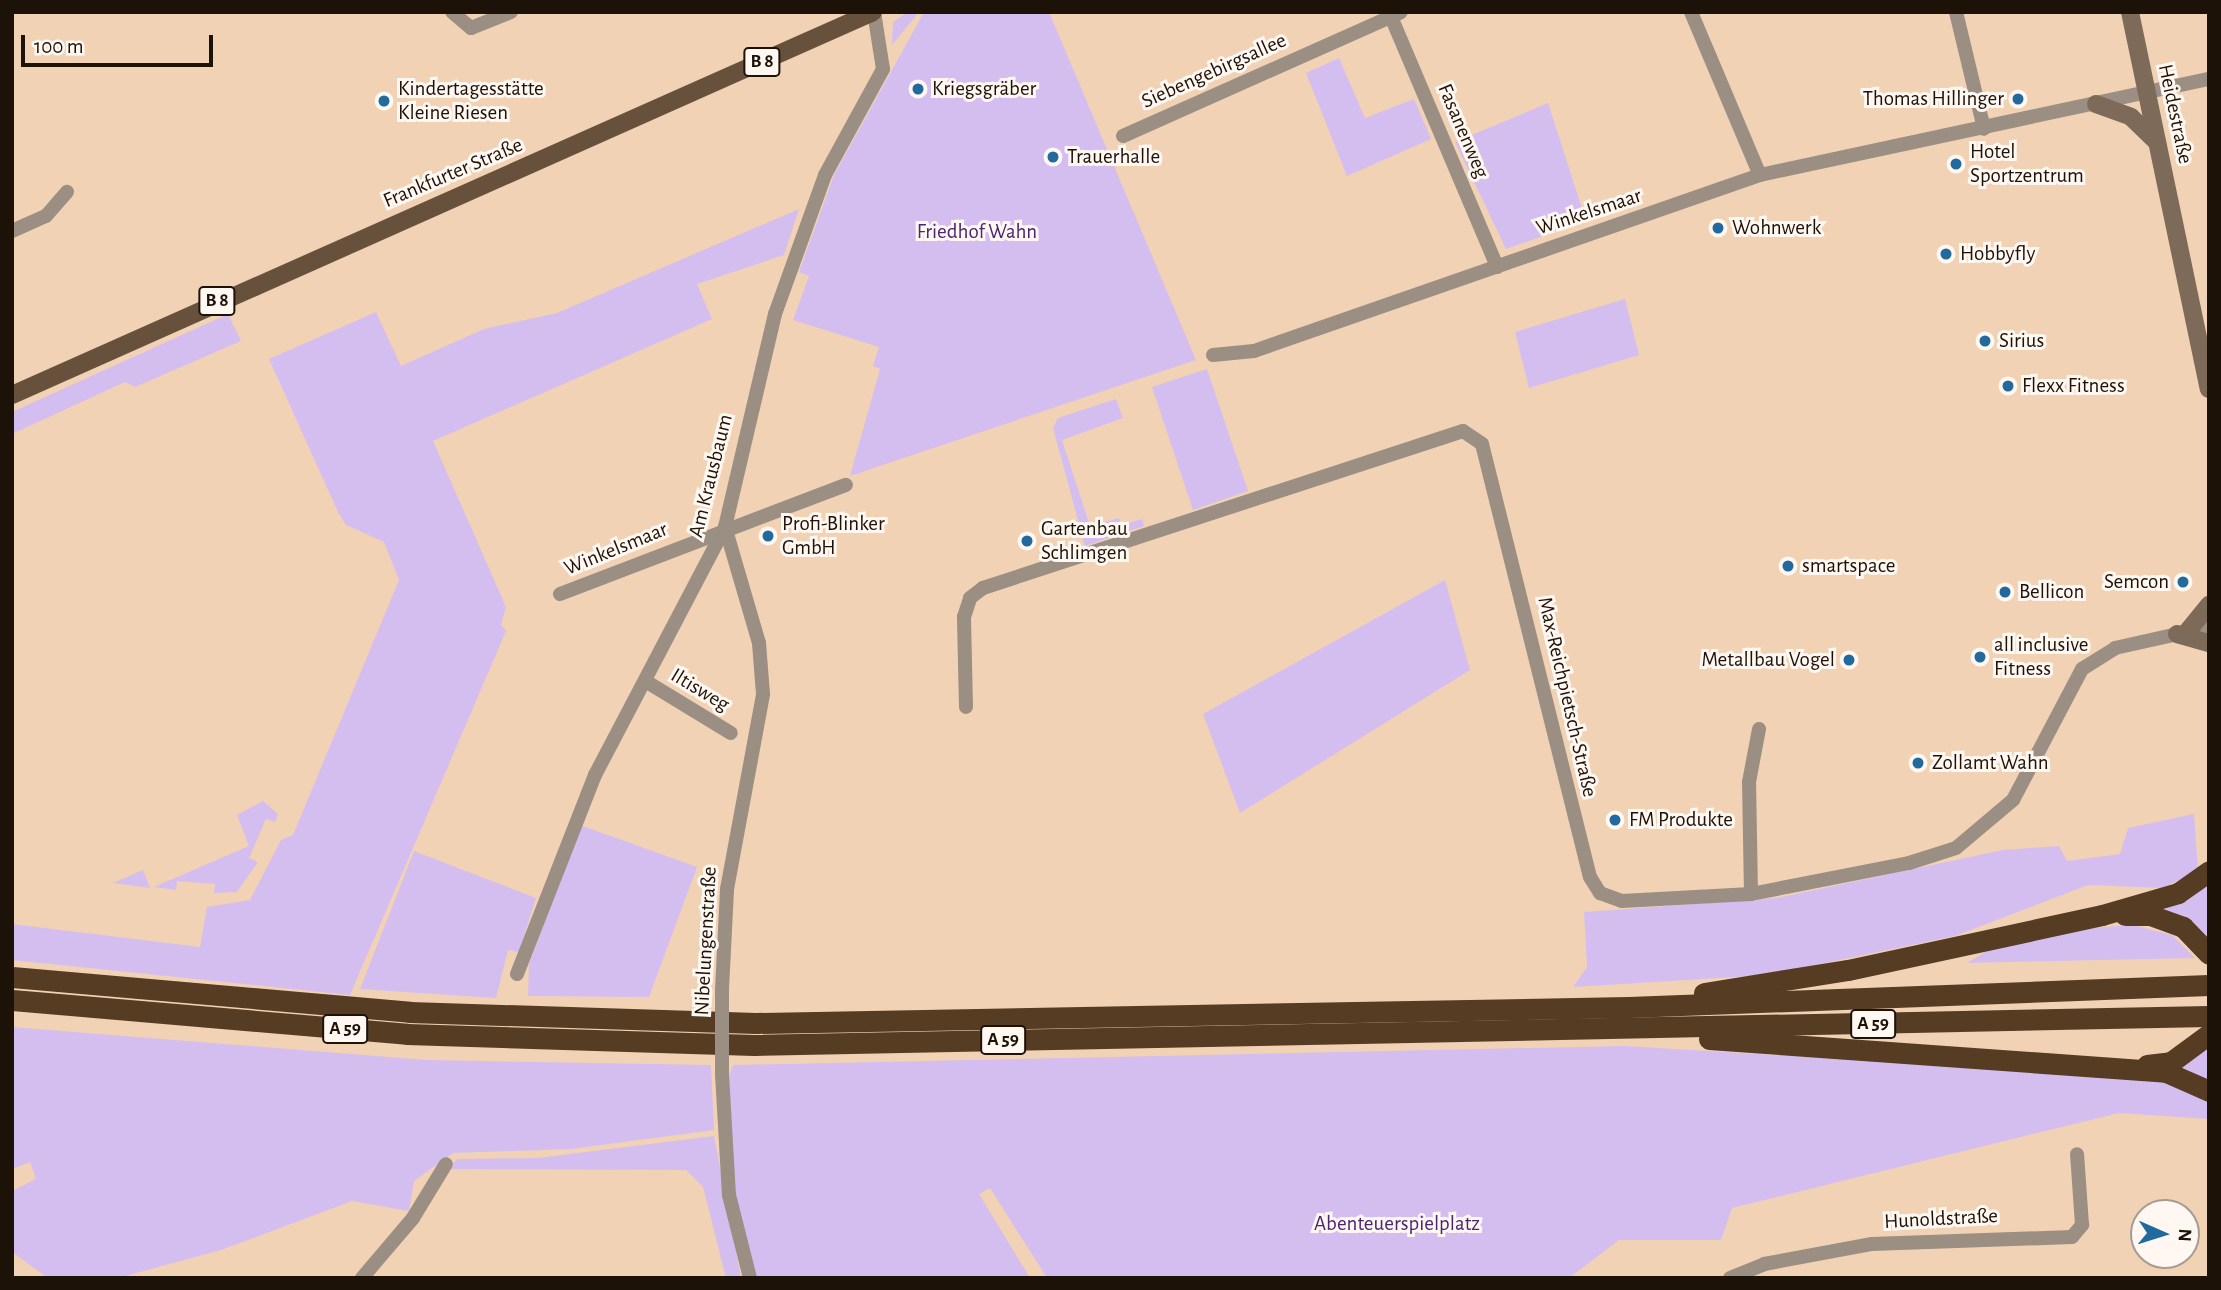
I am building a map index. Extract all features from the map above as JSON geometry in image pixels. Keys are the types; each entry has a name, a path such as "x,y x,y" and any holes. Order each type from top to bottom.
{"highway":[{"path":"1629,1007 1848,970 2102,915 2178,893 2209,871"},
{"path":"2102,915 2161,919 2183,927 2209,954"},
{"name":"A 59","path":"12,977 409,1012 756,1023 1629,1007 2209,985"},
{"name":"A 59","path":"12,1000 407,1034 678,1044 1589,1030 2209,1016"},
{"path":"1589,1030 2124,1068 2166,1073 2209,1091"},
{"path":"2124,1068 2171,1062 2209,1034"}],"main road":[{"name":"Frankfurter Straße","path":"12,395 89,357 873,12"},
{"name":"Heidestraße","path":"2130,12 2209,389"},
{"path":"2096,104 2131,117 2157,142"},
{"name":"Frankfurter Straße","path":"12,384 89,357"},
{"path":"2209,605 2182,633 2209,643"}],"street":[{"path":"452,12 471,28 511,12"},
{"name":"Am Krausbaum","path":"517,974 588,791 647,682 725,527 760,366 807,220 883,69 873,12"},
{"path":"1691,12 1760,175"},
{"path":"1956,12 1984,129"},
{"name":"Siebengebirgsallee","path":"1122,136 1394,14"},
{"name":"Fasanenweg","path":"1394,14 1497,267"},
{"name":"Winkelsmaar","path":"1213,355 1254,351 1760,175 2209,79"},
{"path":"12,231 46,216 66,192"},
{"name":"Max-Reichpietsch-Straße","path":"966,707 964,617 970,598 984,588 1463,430 1482,444 1594,886 1611,898 1644,902 1751,894 1909,863 1956,848 1988,827 2013,800 2082,669 2115,649 2209,627"},
{"name":"Winkelsmaar","path":"559,594 725,527 846,485"},
{"name":"Nibelungenstraße","path":"725,527 759,643 763,695 727,889 722,989 722,1074 729,1195 750,1278"},
{"name":"Iltisweg","path":"647,682 731,733"},
{"path":"1751,894 1749,782 1759,729"},
{"name":"Hunoldstraße","path":"1730,1278 1764,1264 1872,1244 2072,1237 2082,1225 2077,1154"},
{"path":"362,1278 413,1218 446,1164"}],"green space":[{"path":"908,12 919,12 892,45 893,22"},
{"name":"Friedhof Wahn","path":"924,12 1049,12 1196,360 850,476 880,369 873,366 879,347 793,320 809,276 799,272 834,175"},
{"path":"1339,58 1365,118 1414,99 1431,139 1347,176 1306,73"},
{"path":"1548,103 1586,221 1506,249 1455,142"},
{"path":"799,209 784,255 697,284 712,319 433,441 506,607 501,625 506,631 350,995 12,960 12,924 200,947 207,907 250,900 281,840 293,835 399,580 384,542 346,525 338,512 269,359 376,312 401,366 484,329 557,313"},
{"path":"1625,299 1639,355 1529,388 1515,332"},
{"path":"228,314 241,341 135,387 125,382 12,434 12,412"},
{"path":"1207,369 1248,491 1193,510 1152,387"},
{"path":"1116,399 1123,418 1062,440 1090,526 1119,518 1121,525 1142,519 1144,526 1085,546 1053,428 1058,418"},
{"path":"1445,580 1470,670 1240,813 1203,714"},
{"path":"263,801 278,814 275,822 266,819 249,858 258,862 237,892 214,893 215,884 177,881 176,890 154,887 249,846 237,815"},
{"path":"2194,814 2198,870 2163,888 2088,885 1955,936 1767,975 1573,987 1587,967 1584,912 1777,898 2003,850 2059,846 2067,861 2120,854 2128,828"},
{"path":"580,825 697,867 649,997 528,996 529,964"},
{"path":"414,851 536,898 519,952 508,950 496,998 360,989"},
{"path":"143,870 150,888 113,883"},
{"path":"2209,880 2209,945 2156,909"},
{"path":"2133,925 2172,935 2195,958 1967,963 1997,945 2047,931"},
{"path":"12,1027 427,1060 711,1065 714,1130 571,1149 453,1153 414,1181 409,1211 352,1201 221,1250 118,1278 48,1278 12,1252 12,1191 36,1179 30,1162 12,1169"},
{"path":"2209,1043 2209,1081 2170,1066"},
{"name":"Abenteuerspielplatz","path":"1624,1046 2150,1077 2209,1097 2209,1119 2119,1113 1732,1208 1721,1240 1619,1240 1569,1278 1047,1278 990,1188 979,1194 1030,1278 756,1278 734,1189 728,1079 733,1065"},
{"path":"714,1136 741,1278 726,1278 703,1187 686,1170 446,1169 458,1159 538,1158"}],"place":[{"name":"Kriegsgräber","path":"918,89"},
{"name":"Thomas Hillinger","path":"2018,99"},
{"name":"Kindertagesstätte Kleine Riesen","path":"384,101"},
{"name":"Trauerhalle","path":"1053,157"},
{"name":"Hotel Sportzentrum","path":"1956,164"},
{"name":"Wohnwerk","path":"1718,228"},
{"name":"Hobbyfly","path":"1946,254"},
{"name":"Sirius","path":"1985,341"},
{"name":"Flexx Fitness","path":"2008,386"},
{"name":"Profi-Blinker GmbH","path":"768,536"},
{"name":"Gartenbau Schlimgen","path":"1027,541"},
{"name":"smartspace","path":"1788,566"},
{"name":"Semcon","path":"2183,582"},
{"name":"Bellicon","path":"2005,592"},
{"name":"all inclusive Fitness","path":"1980,657"},
{"name":"Metallbau Vogel","path":"1849,660"},
{"name":"Zollamt Wahn","path":"1918,763"},
{"name":"FM Produkte","path":"1615,820"}]}
